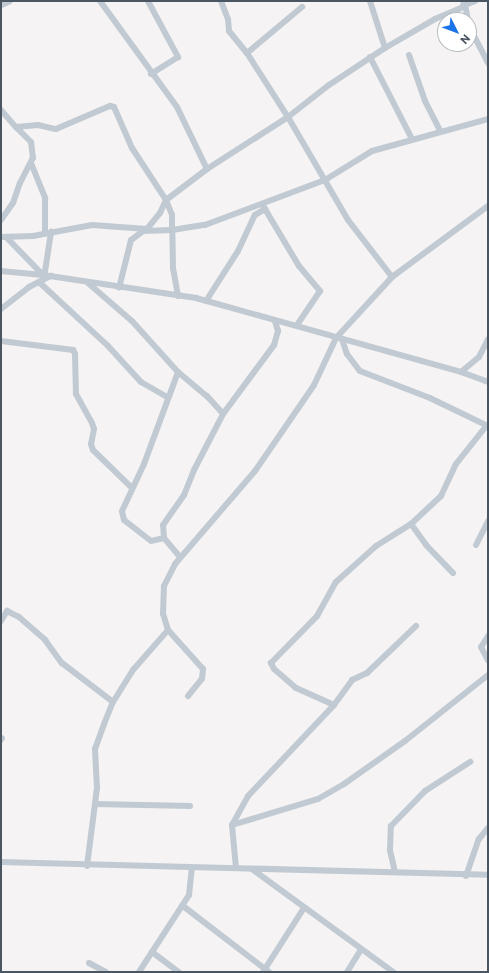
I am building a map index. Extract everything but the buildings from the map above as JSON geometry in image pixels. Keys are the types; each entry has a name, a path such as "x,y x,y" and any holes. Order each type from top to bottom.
{"street":[{"path":"1,4 8,1"},
{"path":"100,1 151,74 177,106 207,169"},
{"path":"148,1 178,57 151,74"},
{"path":"221,1 228,19 229,31 247,53 288,117 348,220 392,277"},
{"path":"370,1 385,48"},
{"path":"118,288 130,242 154,223 166,200 207,169 288,117 370,57 464,3 475,1"},
{"path":"247,53 302,7"},
{"path":"477,42 488,63"},
{"path":"409,55 424,101 440,131"},
{"path":"370,57 412,140"},
{"path":"16,127 38,125 56,129 110,106 114,106 132,148 166,200 172,215 174,269 178,296"},
{"path":"1,110 32,142 34,154 31,163 20,183 13,203 1,220"},
{"path":"3,236 48,233 92,225 125,226 143,231 172,230 205,225 263,207 325,180 372,151 488,119"},
{"path":"1,308 42,278 47,264 48,233 45,198 31,163"},
{"path":"188,696 202,679 203,669 168,630 163,614 162,597 169,573 180,557 255,471 314,385 339,338 392,277 488,206"},
{"path":"206,301 238,251 255,215 263,207"},
{"path":"263,207 299,266 320,291 298,326"},
{"path":"3,236 142,382 167,398"},
{"path":"1,271 42,278 51,276 206,301 461,372 488,382"},
{"path":"86,282 122,312 178,372 207,396 223,414"},
{"path":"180,557 164,538 162,529 165,520 184,495 194,470 223,414 274,345 278,331 275,321"},
{"path":"334,705 296,688 274,669 272,663 313,622 336,582 376,546 411,524 441,496 456,464 488,425 430,398 360,371 347,354 339,338"},
{"path":"461,372 479,357 488,339"},
{"path":"1,341 73,350 75,354 76,394 94,429 91,444 93,450 132,488"},
{"path":"164,538 151,541 124,520 122,508 144,464 167,398 178,372"},
{"path":"476,545 488,521"},
{"path":"411,524 426,545 453,573"},
{"path":"1,621 7,611 19,616 45,640 62,663 113,702"},
{"path":"236,868 232,825 248,796 334,705 352,680 367,673 416,626"},
{"path":"87,866 95,804 97,771 95,749 113,702 133,670 168,630"},
{"path":"488,636 481,647 488,660"},
{"path":"232,825 311,801 337,788 405,741 488,675"},
{"path":"394,872 390,850 391,826 425,791 470,762"},
{"path":"95,804 190,806"},
{"path":"466,876 479,839 488,828"},
{"path":"1,862 87,866 236,868 488,876"},
{"path":"139,972 189,895 192,868"},
{"path":"252,869 393,972"},
{"path":"183,906 265,971 304,908"},
{"path":"347,972 361,950"},
{"path":"152,952 179,972"},
{"path":"89,963 106,972"}]}
